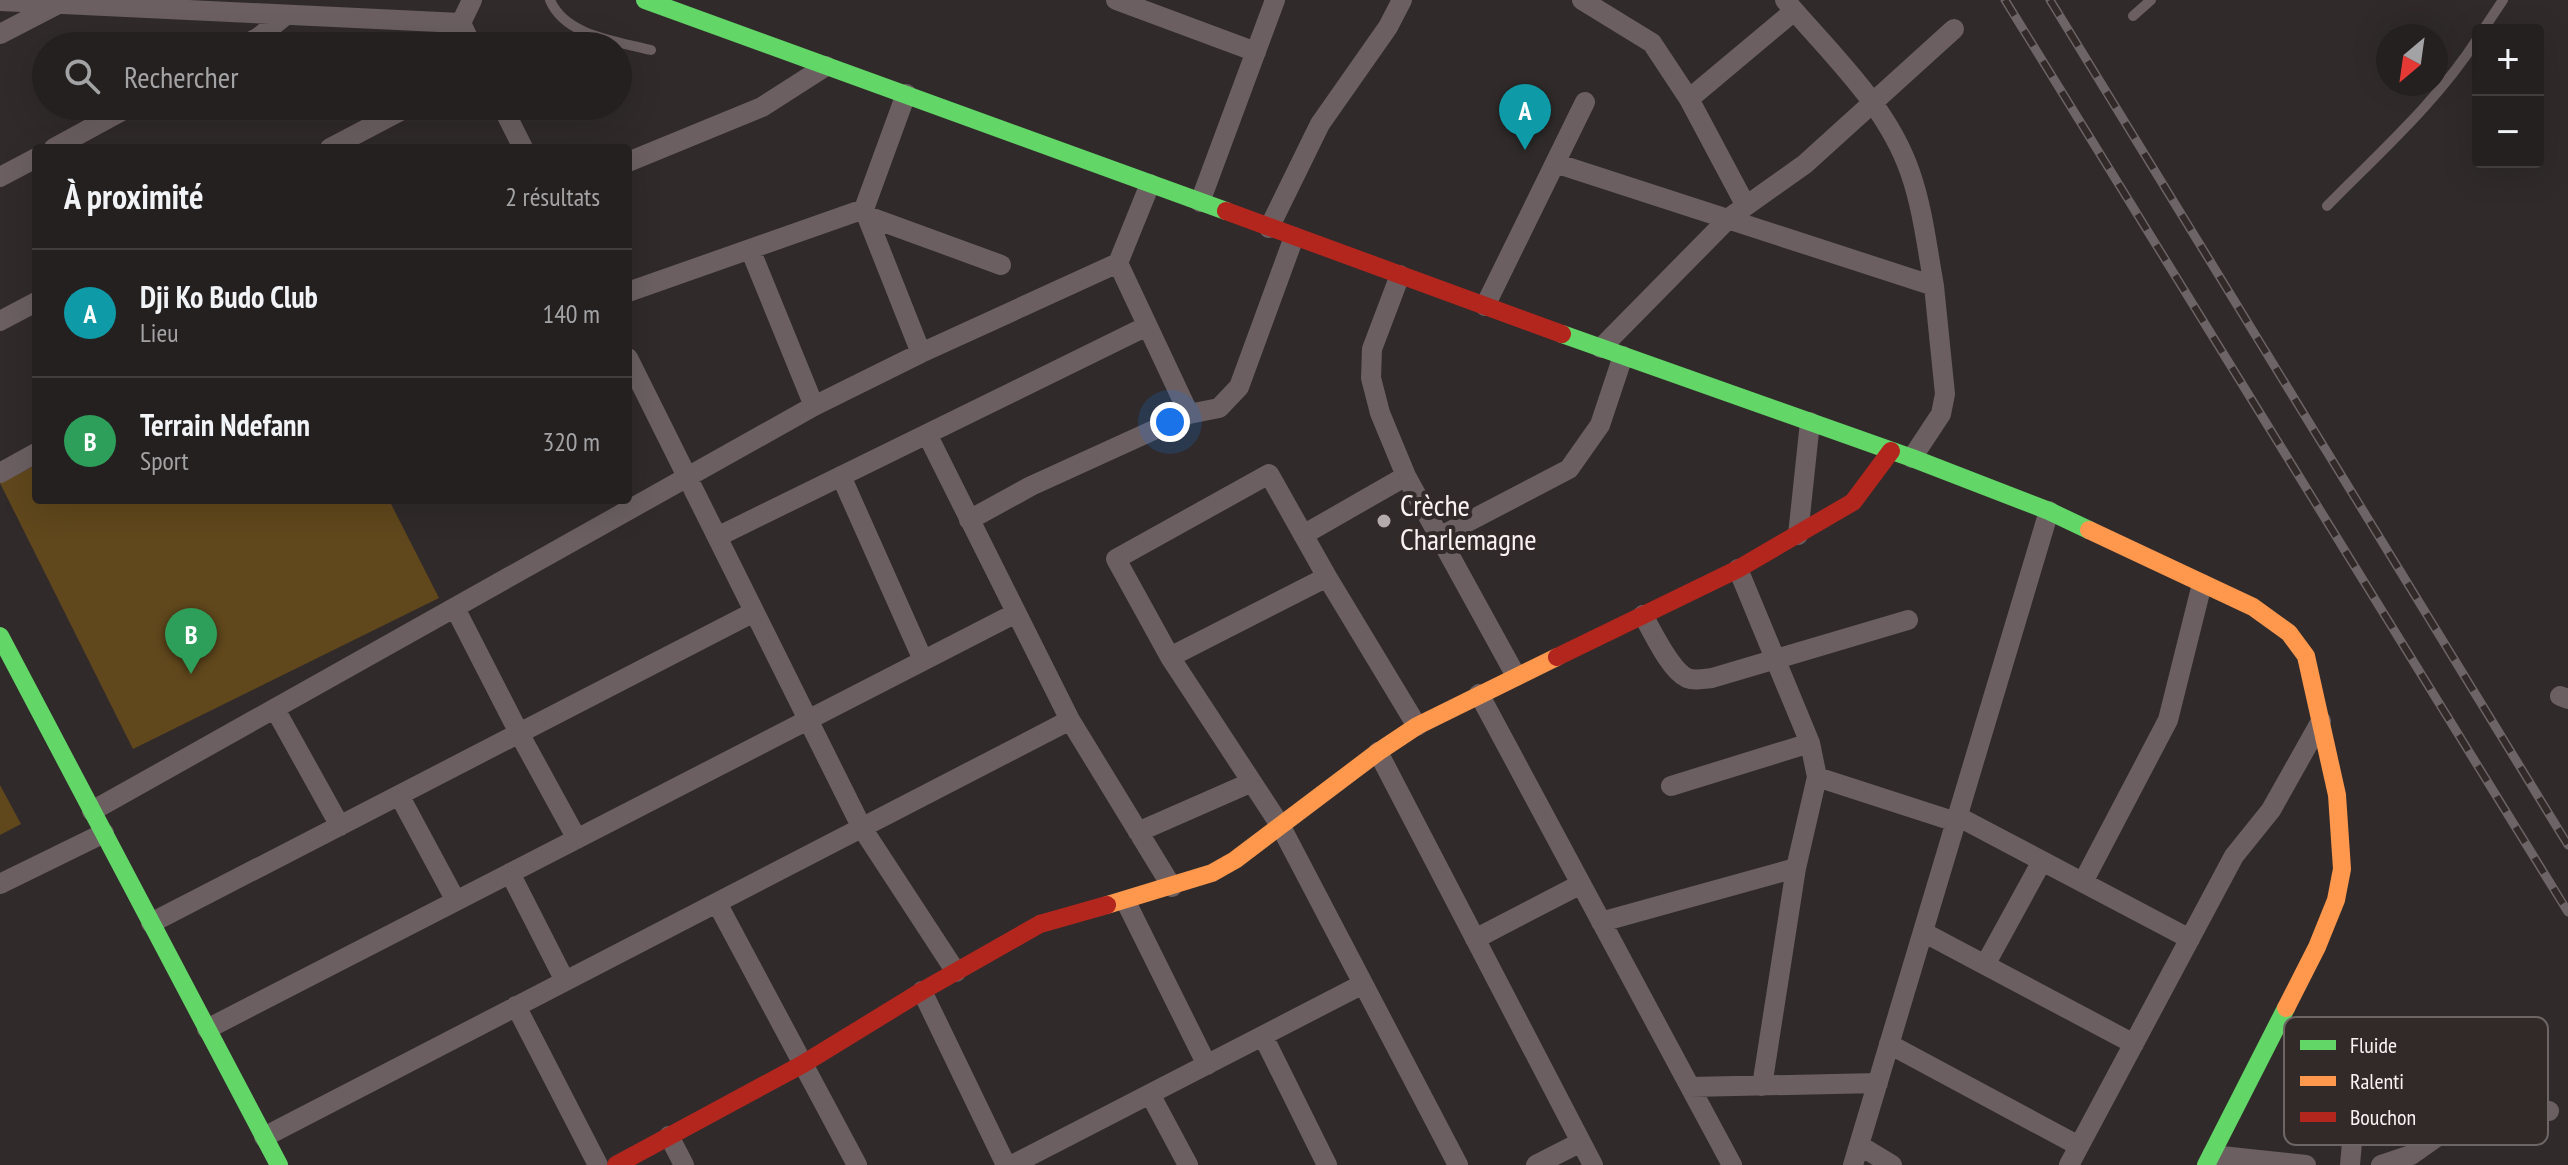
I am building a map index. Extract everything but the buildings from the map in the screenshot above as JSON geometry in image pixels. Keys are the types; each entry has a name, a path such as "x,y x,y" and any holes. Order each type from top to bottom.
{"street":[{"path":"461,23 472,0"},
{"path":"645,0 1912,458 2049,511 2253,607 2289,633 2306,656 2337,795 2342,869 2336,900 2317,947 2210,1162 2306,1165"},
{"path":"1116,0 1140,4 1256,52"},
{"path":"1200,202 1275,0"},
{"path":"1269,228 1320,124 1388,27 1402,0"},
{"path":"1582,0 1652,43 1689,99 1737,212"},
{"path":"0,1 122,3 461,23"},
{"path":"0,34 58,4"},
{"path":"1689,99 1790,5 1872,102 1909,169 1920,206 1934,286 1945,394 1941,414 1912,458"},
{"path":"265,32 286,15"},
{"path":"461,23 465,32"},
{"path":"1601,348 1737,212 1805,164 1954,29"},
{"path":"632,160 762,107 826,66"},
{"path":"906,94 865,213 921,353"},
{"path":"1485,306 1585,102"},
{"path":"61,144 105,120"},
{"path":"338,144 383,120"},
{"path":"509,120 521,144"},
{"path":"0,177 32,160"},
{"path":"1555,163 1737,212 1934,286"},
{"path":"92,811 814,406 921,353 1118,263 1150,184"},
{"path":"632,291 865,213 1001,265"},
{"path":"969,520 1031,486 1189,414 1219,408 1239,387 1294,237"},
{"path":"750,249 814,406"},
{"path":"1118,263 1189,414"},
{"path":"1400,275 1372,349 1371,378 1380,413 1406,476 1516,676"},
{"path":"0,321 32,304"},
{"path":"717,537 1147,326"},
{"path":"1439,537 1569,469 1600,425 1623,356"},
{"path":"632,366 862,828 956,972"},
{"path":"1798,535 1810,422"},
{"path":"927,434 1070,720 1172,887"},
{"path":"616,1165 803,1064 1040,924 1126,902 1212,873 1235,860 1417,726 1738,569 1853,502 1891,451"},
{"path":"0,473 32,455"},
{"path":"1417,726 1269,474 1116,559 1170,657 1280,825 1458,1165"},
{"path":"841,476 923,660"},
{"path":"1303,535 1406,476"},
{"path":"1892,1165 1856,1155 2049,511"},
{"path":"1738,569 1810,743 1817,777 1796,868 1762,1086"},
{"path":"1170,657 1327,577"},
{"path":"2083,882 2168,720 2202,584"},
{"path":"455,608 577,839"},
{"path":"151,923 754,612"},
{"path":"207,1029 1016,613"},
{"path":"1643,615 1670,660 1687,679 1712,678 1908,620"},
{"path":"0,636 279,1165"},
{"path":"1479,694 1732,1165"},
{"path":"275,709 340,826"},
{"path":"264,1137 1070,720"},
{"path":"2069,1165 2234,856 2271,810 2321,721"},
{"path":"1671,786 1810,743"},
{"path":"1378,752 1593,1165"},
{"path":"1817,777 1956,819 2190,939"},
{"path":"1138,832 1252,782"},
{"path":"399,795 456,901"},
{"path":"0,884 104,833"},
{"path":"1985,965 2042,861"},
{"path":"1601,922 1796,868"},
{"path":"510,873 565,981"},
{"path":"1475,939 1581,884"},
{"path":"1126,902 1207,1065"},
{"path":"717,903 857,1165"},
{"path":"1923,932 2134,1044"},
{"path":"1012,1165 1363,984"},
{"path":"922,991 1006,1165"},
{"path":"516,1006 598,1165"},
{"path":"1263,1036 1327,1165"},
{"path":"1889,1044 2079,1146"},
{"path":"1690,1087 1878,1083"},
{"path":"1150,1094 1188,1165"},
{"path":"669,1136 684,1165"},
{"path":"1536,1165 1581,1142"},
{"path":"2350,1165 2352,1145"},
{"path":"2381,1165 2411,1155 2425,1145"}],"lane":[{"path":"550,0 556,15 589,32"},
{"path":"2133,16 2151,0"},
{"path":"2487,24 2503,0"},
{"path":"632,45 651,50"},
{"path":"2327,206 2423,110 2472,47"}],"shaded area":[{"path":"32,467 32,504 391,504 439,598 133,749 0,483"},
{"path":"0,785 21,824 0,835"}],"railway":[{"path":"2005,0 2568,912"},
{"path":"2050,0 2568,845"}],"traffic: fast":[{"path":"645,0 1226,211"},
{"path":"1562,334 1912,458 2049,511 2089,530"},
{"path":"0,636 279,1165"},
{"path":"2206,1165 2286,1008"}],"traffic: slow":[{"path":"2089,530 2253,607 2289,633 2306,656 2337,795 2342,869 2336,900 2317,947 2286,1008"},
{"path":"1107,905 1212,873 1235,860 1417,726 1557,657"}],"traffic: jam":[{"path":"1226,211 1562,334"},
{"path":"1557,657 1738,569 1853,502 1891,451"},
{"path":"616,1165 803,1064 1040,924 1107,905"}],"place":[{"name":"Dji Ko Budo Club","path":"1525,150"},
{"name":"Crèche Charlemagne","path":"1384,521"},
{"name":"Terrain Ndefann","path":"191,674"}]}
